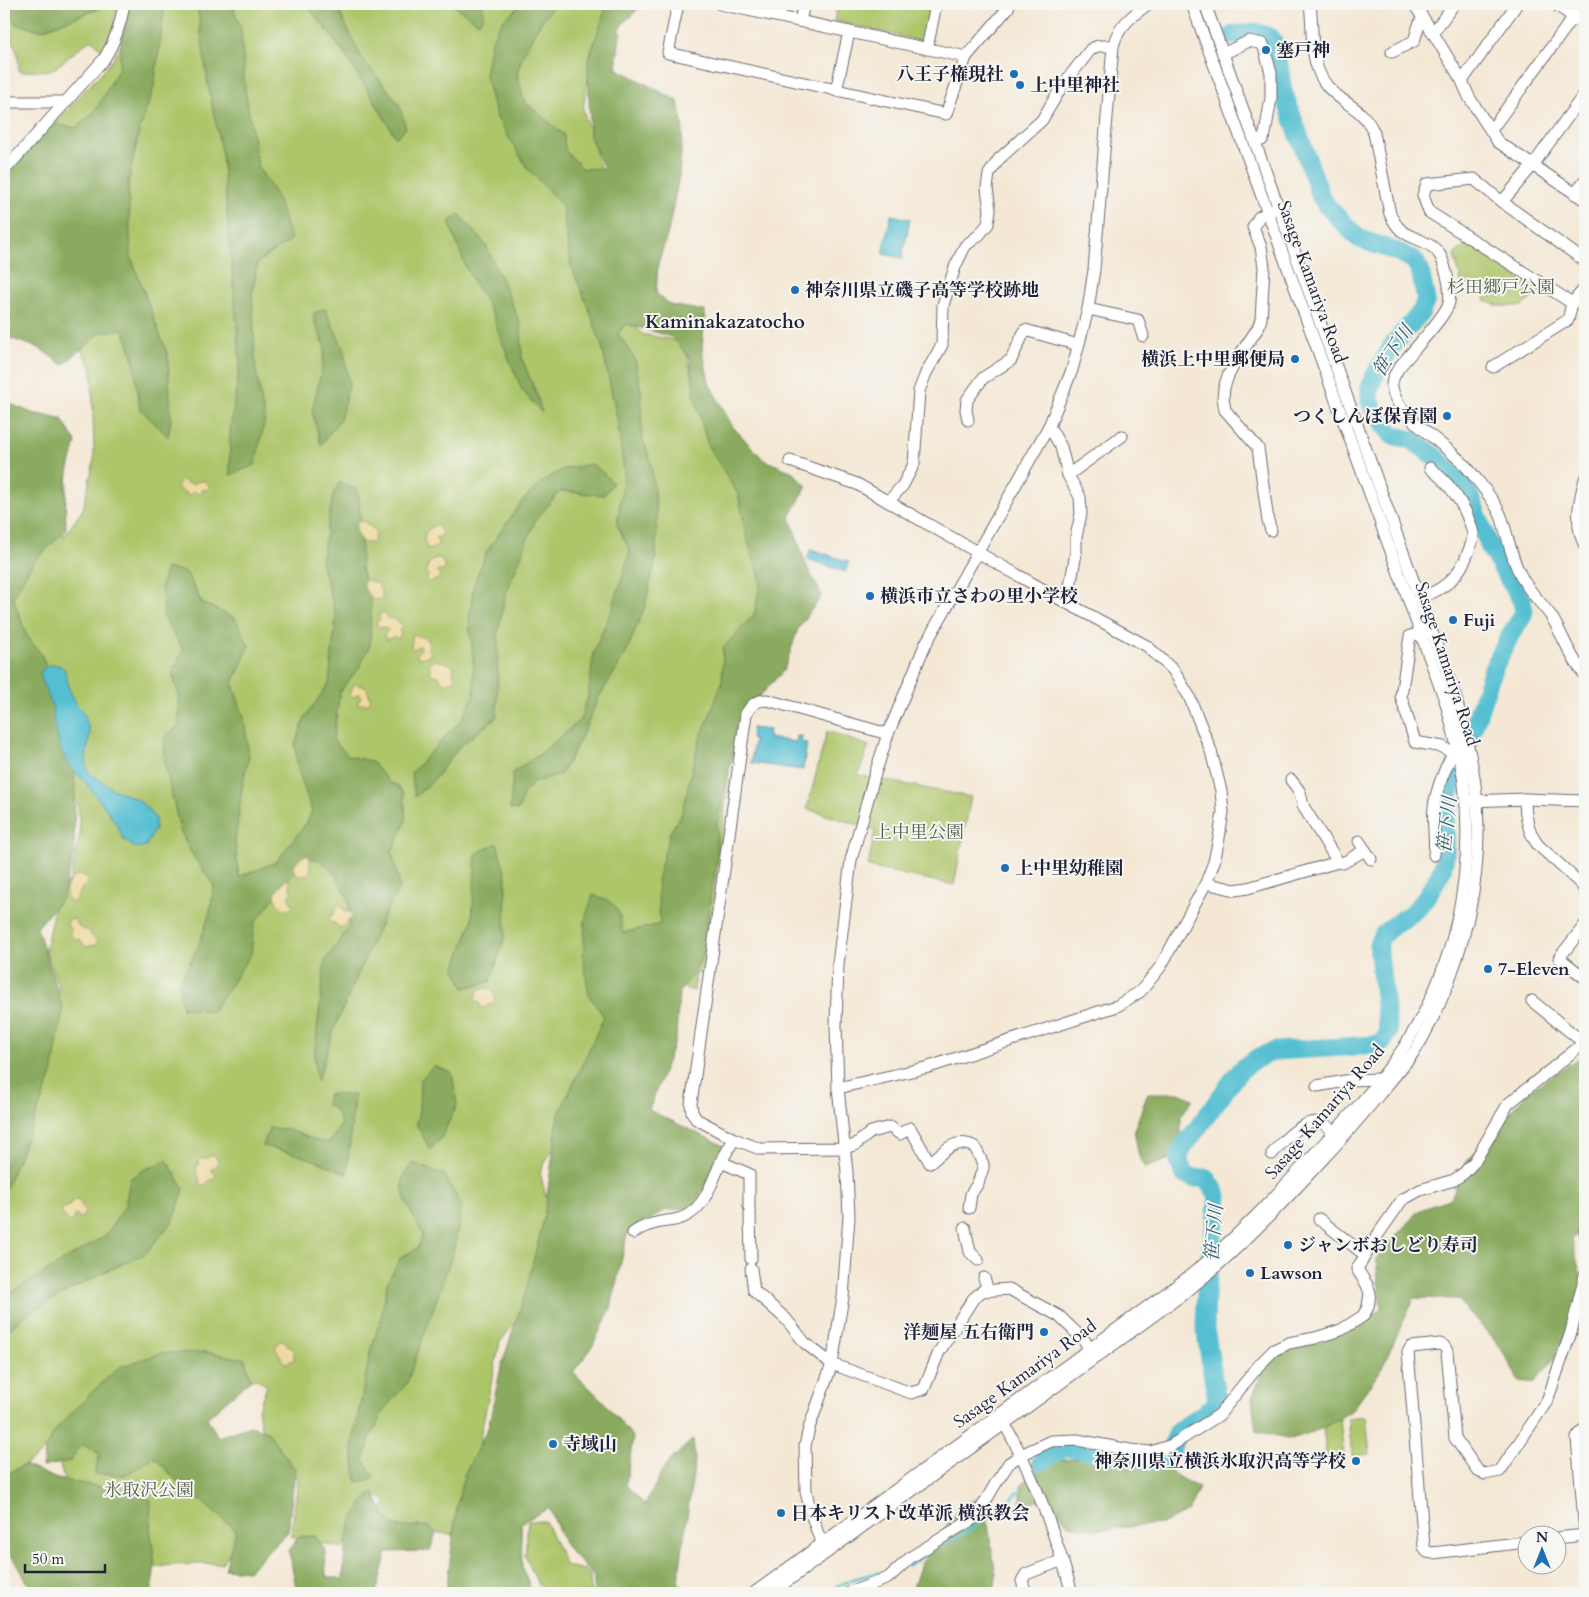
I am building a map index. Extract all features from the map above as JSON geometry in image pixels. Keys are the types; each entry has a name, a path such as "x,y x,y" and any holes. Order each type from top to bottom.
{"street":[{"path":"4,172 104,59 113,45 124,4"},
{"path":"678,4 668,53 946,114 966,57 1008,8 1006,4"},
{"path":"720,4 966,57"},
{"path":"800,21 804,4"},
{"path":"927,49 936,4"},
{"path":"827,1547 818,1534 810,1510 804,1468 805,1446 809,1428 832,1364 843,1297 849,1217 847,1172 838,1088 836,1024 838,964 851,860 874,776 888,734 925,645 1049,426 1072,370 1088,309 1094,270 1116,36 1128,18 1148,4"},
{"name":"Sasage Kamariya Road","path":"771,1593 827,1547 1001,1419 1089,1350 1187,1278 1259,1213 1334,1132 1380,1079 1403,1048 1420,1019 1450,949 1466,867 1471,801 1455,750 1446,703 1425,632 1419,598 1273,210 1192,4"},
{"name":"Sasage Kamariya Road","path":"1001,1419 1186,1292 1218,1267 1261,1226 1342,1138 1399,1072 1416,1049 1453,973 1472,898 1478,858 1471,801 1470,756 1455,696 1410,605 1273,210 1255,142 1205,4"},
{"path":"1310,4 1314,57 1322,78 1328,87 1357,109 1369,122 1374,134 1390,214 1394,223 1409,236 1431,246 1441,255 1450,286 1449,304 1442,316 1398,369 1393,378 1392,387 1399,404 1405,412 1423,430 1456,457 1469,470 1488,495 1500,514 1512,555 1520,574 1534,597 1551,617 1577,666 1585,675"},
{"path":"1414,4 1434,33 1469,96 1498,142 1580,197 1585,180"},
{"path":"1434,33 1454,4"},
{"path":"1462,81 1517,4"},
{"path":"1555,4 1585,25"},
{"path":"1490,130 1584,4"},
{"path":"1392,52 1414,41 1422,18"},
{"path":"836,91 849,32"},
{"path":"1223,54 1249,40 1263,44 1271,73 1272,98 1265,134 1262,140 1255,142"},
{"path":"888,502 903,485 914,464 919,390 942,344 943,305 955,267 964,246 979,235 988,224 990,210 987,188 989,174 999,159 1042,120 1062,86 1091,49 1098,46 1114,46"},
{"path":"1502,202 1585,93"},
{"path":"4,102 66,102"},
{"path":"1572,303 1429,212 1423,195 1427,184 1474,179 1502,202 1585,260"},
{"path":"1271,530 1268,521 1258,448 1225,410 1222,398 1224,388 1237,359 1258,328 1261,318 1264,267 1261,248 1253,227 1259,217 1273,210"},
{"path":"1493,367 1568,320 1572,303 1585,288"},
{"path":"1088,309 1138,320 1143,336"},
{"path":"968,420 967,400 984,378 1010,360 1025,330 1078,344"},
{"path":"1049,426 1061,446 1068,475 1080,497 1081,514 1076,537 1076,553 1068,603"},
{"path":"1068,475 1122,436"},
{"path":"790,461 857,484 1147,646 1173,670 1189,696 1211,751 1221,791 1223,812 1220,838 1206,883 1161,966 1141,992 1117,1006 929,1067 838,1088"},
{"path":"1419,598 1450,582 1461,569 1472,543 1473,533 1466,512 1456,494 1430,468"},
{"path":"1585,479 1578,516 1579,530 1585,546"},
{"path":"1425,632 1410,636 1401,696 1415,742 1455,750 1434,806 1434,855"},
{"path":"888,734 767,700 758,700 750,707 746,714 691,1104 692,1112 696,1119 760,1149 844,1148 855,1145 870,1132 890,1126 900,1134 910,1128 930,1164 949,1146 967,1143 975,1147 983,1164 978,1184 971,1194 969,1208"},
{"path":"1291,780 1300,792 1303,806 1338,862"},
{"path":"1525,799 1525,814 1533,838 1538,845 1582,885 1585,892"},
{"path":"1471,801 1525,799 1585,801"},
{"path":"1206,883 1234,890 1248,888 1338,862 1343,863 1365,850"},
{"path":"1585,926 1559,958 1585,978"},
{"path":"849,1593 888,1578 905,1561 926,1546 971,1520 978,1514 1009,1464 1021,1455 1051,1441 1063,1440 1077,1440 1151,1452 1163,1448 1182,1439 1219,1415 1260,1364 1274,1350 1289,1343 1341,1330 1363,1316 1368,1307 1370,1293 1357,1269 1402,1200 1420,1190 1446,1183 1464,1173 1475,1161 1508,1104 1585,1042 1532,1001"},
{"path":"1317,1086 1351,1080 1380,1079"},
{"path":"1272,1154 1284,1139 1304,1126 1316,1122 1322,1123 1334,1132"},
{"path":"633,1233 648,1224 681,1219 695,1211 701,1205 734,1138"},
{"path":"721,1162 749,1174 751,1264 754,1291 786,1319 804,1343 832,1364 911,1393 924,1389 939,1352 973,1298 982,1291 1008,1289 1059,1316 1085,1342 1089,1350"},
{"path":"1319,1219 1365,1255"},
{"path":"964,1228 970,1252 978,1260"},
{"path":"1516,1543 1434,1553 1427,1552 1424,1547 1408,1352 1412,1347 1440,1344 1444,1346 1447,1351 1455,1438 1478,1471 1485,1474 1500,1471 1547,1401 1571,1332 1585,1275"},
{"path":"1001,1419 1021,1455 1037,1492 1072,1593"},
{"path":"1566,1537 1585,1534 1577,1438 1585,1430"},
{"name":"Sasage Kamariya Road","path":"754,1593 827,1547"},
{"path":"1026,1593 1022,1581 1026,1574 1062,1560"}],"green space":[{"path":"4,4 6,4 16,24 41,30 111,4 119,4 114,20 116,23 103,51 91,39 53,70 19,72 15,46 4,29"},
{"path":"6,4 111,4 41,30 16,24"},
{"path":"127,4 153,4 164,12 154,87 139,132 128,184 131,257 168,356 171,419 168,437 140,409 133,357 123,329 100,333 63,365 39,348 4,336 4,178 7,171 49,123 76,128 96,110 119,68 123,17"},
{"path":"130,4 612,4 594,42 583,109 605,183 620,309 642,334 684,342 705,430 774,520 737,706 705,974 696,973 694,991 680,986 561,1134 540,1172 551,1218 522,1314 500,1342 481,1432 471,1524 452,1535 379,1523 386,1500 370,1494 359,1523 342,1548 291,1536 298,1481 281,1450 261,1427 258,1409 267,1386 255,1378 58,1437 36,1458 4,1476 4,1156 38,1070 59,987 45,950 56,899 70,880 80,833 78,805 47,741 4,667 4,403 71,434 63,538 83,509 94,460 92,369 76,341 4,185 59,119 112,61 123,41"},
{"path":"197,4 232,4 241,29 245,89 258,167 276,195 291,240 258,262 252,294 256,371 265,420 255,465 230,475 230,430 240,362 222,155 208,85"},
{"path":"304,4 332,4 339,11 360,55 399,104 406,128 396,138 345,55 321,22"},
{"path":"451,4 483,4 483,17 479,23"},
{"path":"522,4 555,4 541,22 524,52 517,73 524,101 564,135 565,150 583,169 604,168 590,137 588,62 607,4 643,4 621,26 616,68 678,101 683,129 679,176 668,232 658,264 656,293 670,305 705,311 702,350 710,385 733,427 764,460 793,472 807,486 790,517 806,565 822,595 798,629 784,670 744,713 717,824 717,858 709,906 707,947 696,969 679,993 676,1038 649,1110 726,1147 693,1207 663,1211 627,1235 611,1308 591,1349 573,1372 602,1400 633,1437 626,1485 645,1505 665,1466 693,1439 695,1460 678,1581 685,1593 594,1593 594,1577 565,1545 549,1508 521,1523 522,1568 533,1593 446,1593 457,1506 464,1475 488,1428 501,1367 525,1294 544,1218 558,1116 604,1017 589,995 583,958 585,919 593,895 613,904 618,912 623,933 660,924 657,880 670,832 681,815 698,745 722,683 723,648 754,615 761,581 748,542 738,494 708,446 695,399 690,358 672,337 626,324 618,333 635,360 641,391 642,436 651,463 657,518 656,557 645,607 625,655 599,697 579,742 561,774 533,783 523,794 519,810 510,809 513,772 540,754 580,720 588,696 594,651 613,607 630,551 617,525 624,473 617,418 602,347 571,266 562,205 528,169 497,118 485,76 491,41 502,21"},
{"path":"838,4 931,4 924,42 834,21"},
{"path":"459,214 486,245 507,292 521,326 522,359 537,395 542,413 522,390 493,315 466,268 449,222"},
{"name":"杉田郷戸公園","path":"1468,242 1541,291 1522,306 1499,306 1486,301 1482,287 1462,284 1454,255"},
{"path":"325,309 344,350 349,385 340,419 321,445 312,411 325,347 314,320 314,313"},
{"path":"4,401 32,413 62,419 76,442 65,484 66,529 32,564 13,597 26,634 42,656 58,703 71,732 75,785 74,853 62,898 37,928 63,1008 52,1075 4,1192"},
{"path":"592,464 613,483 604,495 560,491 535,521 505,596 498,633 497,717 459,747 432,782 415,797 411,773 462,719 474,695 473,655 469,621 474,583 487,551 523,500 544,480 563,469"},
{"path":"340,482 358,490 361,526 361,568 371,603 370,645 359,668 340,691 333,740 349,756 371,761 390,783 397,785 404,794 406,821 392,852 400,887 383,918 336,1024 317,1082 314,1057 325,961 349,927 349,900 334,872 319,860 306,857 254,924 251,954 213,1011 182,1008 179,984 199,945 210,912 214,886 190,851 180,830 165,765 164,738 179,725 179,696 172,674 183,650 164,617 161,586 166,568 186,572 202,603 235,618 249,646 233,684 244,718 249,757 243,781 235,841 239,877 276,862 307,822 312,811 298,770 295,745 305,718 329,683 336,616 321,561 333,495"},
{"name":"上中里公園","path":"827,731 869,746 858,775 971,797 954,885 868,867 875,830 807,809"},
{"path":"497,843 506,876 505,937 490,982 464,988 455,969 472,921 476,854"},
{"path":"1585,1048 1585,1224 1572,1240 1584,1290 1568,1333 1553,1360 1534,1383 1519,1381 1500,1347 1458,1299 1414,1298 1381,1370 1351,1411 1324,1428 1291,1439 1256,1431 1252,1399 1265,1363 1292,1347 1322,1342 1381,1310 1376,1259 1418,1211 1451,1198 1467,1161 1528,1092 1580,1057"},
{"path":"434,1066 452,1073 457,1105 440,1140 430,1150 416,1123 419,1112 420,1080"},
{"path":"1148,1093 1179,1093 1193,1099 1181,1116 1181,1137 1172,1158 1146,1168 1139,1157 1134,1130"},
{"path":"328,1094 354,1095 347,1175 317,1161 263,1146 269,1128 286,1129 321,1142 330,1142 341,1124 336,1111 326,1104"},
{"path":"167,1160 184,1189 173,1221 145,1254 70,1290 23,1317 4,1335 4,1297 106,1235 125,1206 130,1179 143,1170"},
{"path":"412,1163 444,1174 462,1207 453,1253 407,1383 385,1408 371,1436 364,1460 375,1477 357,1483 352,1446 370,1354 382,1314 387,1283 401,1257 418,1248 423,1234 407,1205 402,1188 405,1173"},
{"path":"205,1352 245,1359 251,1379 207,1418 218,1437 250,1426 267,1431 295,1469 288,1532 248,1571 225,1569 236,1530 180,1484 154,1457 126,1475 94,1474 100,1454 81,1444 71,1461 42,1467 46,1447 57,1428 94,1390 120,1367 161,1353"},
{"path":"1366,1416 1370,1454 1352,1456 1348,1418"},
{"path":"1340,1419 1344,1457 1327,1459 1322,1421"},
{"name":"氷取沢公園","path":"110,1420 229,1457 238,1541 222,1563 150,1568 149,1593 118,1593 87,1551 56,1453"},
{"path":"1118,1448 1157,1459 1180,1478 1199,1488 1188,1511 1162,1524 1095,1530 1068,1525 1047,1497 1021,1505 1021,1485 1047,1462 1079,1458"},
{"path":"24,1465 57,1479 131,1492 151,1500 150,1528 155,1564 152,1590 142,1593 33,1593 7,1550 4,1552 4,1476"},
{"path":"374,1492 384,1515 397,1527 427,1526 436,1533 430,1551 387,1552 376,1593 297,1593 289,1551 298,1537 315,1536 325,1550 326,1576 343,1579 346,1542 352,1520 365,1501"},
{"path":"976,1500 988,1525 996,1576 994,1593 911,1593 921,1564 940,1535 963,1504"},
{"path":"528,1521 545,1521 566,1566 585,1570 590,1575 591,1593 546,1593 538,1584 525,1556"}],"sand":[{"path":"181,480 192,484 205,481 210,487 209,489 202,490 202,493 198,494 194,491 189,495 177,488"},
{"path":"358,521 363,521 376,531 373,543 363,543 356,530"},
{"path":"435,525 438,526 443,535 435,538 438,542 437,546 428,550 424,540 425,533"},
{"path":"435,558 442,559 445,569 443,571 437,570 440,575 439,579 430,582 427,579 428,574 426,570"},
{"path":"366,580 374,582 379,586 383,599 374,600 370,597 365,590 363,582"},
{"path":"384,612 387,618 400,623 402,627 399,630 401,634 399,638 392,637 387,640 384,635 388,630 384,627 380,628 376,623 380,619 378,615"},
{"path":"413,634 429,640 428,650 431,652 430,655 418,657 417,654 421,648 418,646 413,649 411,646"},
{"path":"435,660 453,666 455,681 443,684 439,676 432,675 430,672 432,669 429,664"},
{"path":"354,684 364,686 367,689 371,700 368,704 358,704 362,696 358,693 356,697 350,694"},
{"path":"305,855 309,856 311,872 297,876 293,867"},
{"path":"77,875 83,875 88,880 76,899 71,903 67,896 66,888"},
{"path":"285,880 289,880 291,892 288,898 293,905 290,909 283,909 276,902 275,894"},
{"path":"337,907 343,907 344,912 350,912 353,916 343,927 338,927 335,923 330,922 328,918 334,914"},
{"path":"70,919 74,919 80,928 90,931 91,935 98,941 96,945 86,947 80,940 74,939 70,934 71,929 67,925"},
{"path":"481,988 491,989 495,1000 494,1003 485,1008 481,1008 479,1002 475,1001 478,990"},
{"path":"214,1155 218,1160 217,1166 211,1169 216,1177 205,1185 200,1185 196,1169 200,1159 208,1158"},
{"path":"78,1199 85,1211 83,1217 79,1218 78,1215 75,1215 74,1220 69,1222 61,1213 62,1209"},
{"path":"283,1340 294,1350 294,1360 286,1363 281,1360 281,1356 275,1348 279,1341"}],"water":[{"path":"891,215 910,219 902,258 883,254"},
{"path":"811,549 849,562 845,572 807,559"},
{"path":"53,664 61,666 65,670 69,689 85,716 90,733 86,759 87,769 91,774 113,789 139,800 155,817 155,829 146,846 135,848 124,840 109,813 84,781 71,768 61,751 52,705 40,673 46,666"},
{"path":"752,728 769,730 768,738 796,742 797,736 802,736 801,742 807,743 803,770 751,763 754,740 751,739"}],"waterway":[{"name":"笹下川","path":"1041,1462 1062,1448 1073,1448 1159,1462 1167,1459 1178,1431 1213,1407 1217,1401 1205,1328 1206,1292 1218,1196 1207,1178 1193,1178 1185,1175 1179,1163 1180,1152 1237,1074 1255,1060 1276,1051 1375,1045 1383,1042 1388,1032 1378,944 1380,938 1388,929 1418,907 1428,895 1443,867 1447,800 1493,669 1524,611 1522,601 1491,550 1472,501 1463,485 1434,456 1412,440 1392,435 1377,415 1370,401 1370,387 1374,377 1392,346 1421,312 1426,300 1420,270 1414,260 1358,238 1326,205 1321,197 1283,91 1276,47 1270,37 1255,32 1233,35"},
{"path":"4,316 8,320 4,350"},
{"name":"笹下川","path":"940,1546 967,1532 1004,1507 1019,1491"},
{"name":"笹下川","path":"909,1566 924,1555"},
{"name":"笹下川","path":"829,1593 842,1584 857,1578 888,1572"}],"place":[{"name":"塞戸神","path":"1266,50"},
{"name":"八王子権現社","path":"1014,74"},
{"name":"上中里神社","path":"1020,85"},
{"name":"神奈川県立磯子高等学校跡地","path":"795,290"},
{"name":"横浜上中里郵便局","path":"1295,359"},
{"name":"つくしんぼ保育園","path":"1447,416"},
{"name":"横浜市立さわの里小学校","path":"870,596"},
{"name":"Fuji","path":"1453,620"},
{"name":"上中里幼稚園","path":"1005,868"},
{"name":"7-Eleven","path":"1488,969"},
{"name":"ジャンボおしどり寿司","path":"1288,1245"},
{"name":"Lawson","path":"1250,1273"},
{"name":"洋麺屋 五右衛門","path":"1044,1332"},
{"name":"寺域山","path":"553,1444"},
{"name":"神奈川県立横浜氷取沢高等学校","path":"1356,1461"},
{"name":"日本キリスト改革派 横浜教会","path":"781,1513"}],"district":[{"name":"Kaminakazatocho","path":"725,322"}]}
